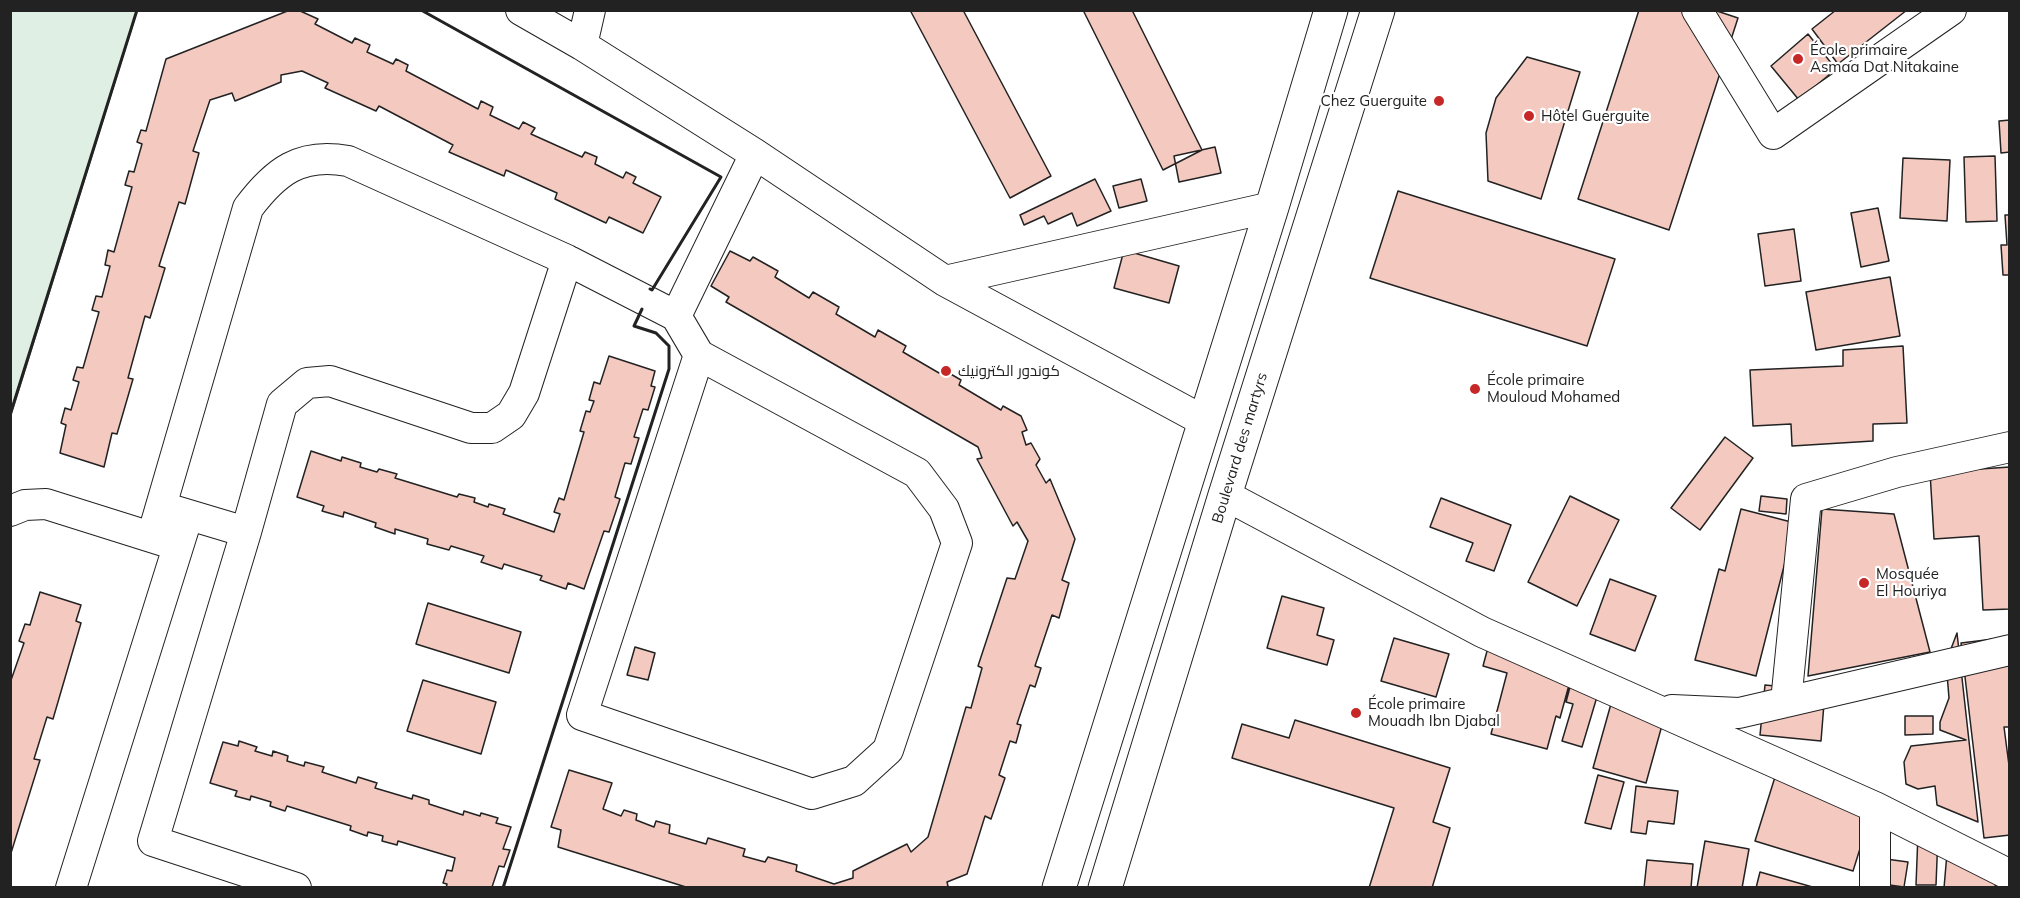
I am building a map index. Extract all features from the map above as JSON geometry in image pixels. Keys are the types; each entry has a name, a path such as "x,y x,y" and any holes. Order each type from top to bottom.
{"highway":[{"path":"1059,888 1272,207 1331,10"},
{"name":"Boulevard des martyrs","path":"1106,888 1225,495 1378,10"}],"street":[{"path":"520,10 582,45 755,154 945,281 1204,421"},
{"path":"582,45 591,10"},
{"path":"1697,10 1773,134 1951,10"},
{"path":"676,316 755,154"},
{"path":"71,888 165,541 160,507 248,208 266,184 304,161 332,158 348,161 567,260 676,316 699,355 917,472 944,509 957,543 888,750 854,781 812,794 582,715 699,355"},
{"path":"945,281 1272,207"},
{"path":"296,888 153,841 282,404 308,383 330,381 471,428 492,428 512,415 524,393 567,260"},
{"path":"1786,702 1806,499 1897,472 2010,447"},
{"path":"1225,495 1482,632 1875,807 2010,875"},
{"path":"10,511 25,505 46,504 165,541"},
{"path":"160,507 246,532"},
{"path":"165,541 188,515"},
{"path":"1657,709 1738,712 2010,650"},
{"path":"1875,807 1875,888"}],"green space":[{"path":"10,11 137,11 11,415"}],"building":[{"path":"290,10 298,10 318,19 315,24 352,43 355,38 370,45 367,52 393,64 396,59 408,65 406,71 478,109 481,101 493,107 490,115 519,129 523,122 535,128 531,134 582,157 585,152 597,157 595,164 623,178 626,172 636,177 633,183 661,197 643,233 609,217 606,223 555,199 557,193 506,170 504,176 449,152 453,145 379,106 376,111 325,88 328,83 302,71 281,75 281,82 235,101 232,93 210,100 193,151 199,153 185,204 179,202 159,266 165,268 150,318 145,316 128,378 133,379 117,434 112,433 104,467 60,453 66,425 61,423 65,408 71,410 79,382 73,380 77,367 83,368 99,312 92,310 96,296 102,297 110,266 105,265 108,250 114,252 132,187 125,185 129,171 134,172 142,144 137,142 141,130 146,131 166,59"},
{"path":"910,10 963,10 1051,176 1010,198"},
{"path":"1083,10 1132,10 1202,150 1163,170"},
{"path":"1639,10 1714,10 1738,18 1669,230 1578,199"},
{"path":"1836,10 1907,10 1838,64 1812,29"},
{"path":"1808,34 1836,69 1799,100 1771,66"},
{"name":"Hôtel Guerguite","path":"1527,57 1580,72 1541,199 1488,181 1486,133 1496,98"},
{"path":"2010,120 2010,152 2001,153 1999,121"},
{"path":"1215,147 1221,173 1179,182 1174,156"},
{"path":"1995,156 1997,221 1966,222 1964,157"},
{"path":"1903,158 1950,160 1947,221 1900,218"},
{"path":"1095,179 1111,211 1077,226 1072,213 1048,224 1044,216 1024,225 1020,215"},
{"path":"1141,179 1147,201 1119,208 1113,186"},
{"path":"1398,191 1615,259 1587,346 1370,278"},
{"path":"1878,208 1889,261 1861,267 1851,213"},
{"path":"2005,215 2010,215 2010,275 2003,275 2001,245 2007,245"},
{"path":"1794,229 1801,281 1765,286 1758,234"},
{"path":"1124,250 1179,266 1169,303 1114,288"},
{"path":"730,251 750,261 753,257 778,271 775,277 809,298 813,292 839,307 836,314 875,337 878,330 906,346 903,352 939,373 942,369 961,380 959,385 1001,410 1003,406 1021,416 1027,430 1022,432 1026,445 1031,443 1040,459 1036,465 1046,483 1050,479 1075,539 1062,580 1069,583 1059,618 1052,615 1035,666 1041,668 1035,687 1030,685 1017,724 1021,725 1016,743 1010,741 999,775 1005,778 991,819 985,816 967,874 947,882 948,886 944,888 689,888 558,847 561,830 551,827 569,770 612,783 603,809 621,816 624,810 637,814 636,820 654,827 656,821 670,825 669,833 706,844 708,838 745,849 743,856 765,862 768,857 797,865 796,871 834,884 853,878 853,871 907,844 911,852 928,837 966,707 971,708 982,668 978,666 1007,578 1015,579 1028,541 1017,522 1013,526 977,459 982,458 978,447 726,302 729,297 711,286"},
{"path":"1890,277 1900,336 1816,350 1806,292"},
{"path":"1903,346 1907,423 1873,424 1873,441 1792,446 1791,424 1753,426 1750,370 1843,366 1843,350"},
{"path":"609,356 655,371 651,386 655,387 648,410 643,409 634,437 639,438 631,464 625,463 615,497 620,499 609,532 604,531 584,589 568,583 566,589 540,580 542,576 504,564 502,569 481,562 484,556 451,546 449,550 427,544 428,539 395,529 395,534 375,527 376,523 344,512 343,517 322,511 324,506 297,497 311,451 341,461 342,457 361,463 360,467 377,472 379,469 397,474 395,478 457,497 459,494 475,498 474,502 505,509 503,514 554,532 560,514 554,512 559,498 564,500 584,432 580,431 586,411 590,412 594,401 589,400 594,382 600,384"},
{"path":"1725,437 1753,458 1700,530 1671,508"},
{"path":"1929,455 1965,470 2010,467 2010,609 1983,610 1979,536 1934,539"},
{"path":"1570,496 1619,520 1577,606 1528,582"},
{"path":"1761,496 1787,499 1786,514 1759,511"},
{"path":"1441,498 1511,525 1494,571 1466,561 1473,543 1430,527"},
{"path":"1741,509 1795,523 1756,676 1695,660 1719,569 1725,571"},
{"name":"Mosquée El Houriya","path":"1822,509 1894,514 1930,652 1808,676"},
{"path":"1610,579 1656,596 1635,651 1590,634"},
{"path":"40,592 81,605 76,621 81,623 53,719 47,717 34,759 40,760 11,853 10,683 24,643 19,641 25,624 30,625"},
{"path":"1282,596 1324,608 1317,635 1334,640 1327,665 1267,648"},
{"path":"428,603 521,632 509,673 416,644"},
{"path":"1957,633 1978,822 1937,805 1935,786 1918,789 1906,784 1904,762 1911,746 1966,740 1940,730 1940,722 1949,698 1946,662"},
{"path":"2010,637 2010,727 2004,727 2010,773 2010,835 1984,838 1961,643"},
{"path":"1394,638 1449,654 1436,697 1381,681"},
{"path":"1490,640 1575,663 1560,718 1556,716 1547,749 1491,734 1507,673 1483,666"},
{"path":"635,647 655,653 648,680 627,675"},
{"path":"1574,672 1602,680 1582,747 1562,741 1573,704 1566,702"},
{"path":"423,680 496,702 481,754 407,731"},
{"path":"1765,685 1825,691 1821,741 1760,735"},
{"path":"1616,686 1669,700 1646,783 1593,768"},
{"path":"1905,716 1933,716 1933,734 1905,735"},
{"path":"1295,720 1450,768 1433,822 1450,828 1432,888 1369,888 1394,808 1232,758 1242,724 1289,738"},
{"path":"239,741 257,747 255,751 272,756 273,751 288,756 287,761 304,766 305,762 324,767 322,772 356,783 358,777 377,783 375,788 412,799 413,795 429,800 429,804 463,815 464,811 498,818 496,823 511,827 503,849 510,850 504,867 499,866 492,887 496,888 446,888 447,884 443,883 447,870 452,871 455,858 398,841 397,845 382,841 383,836 368,832 367,836 350,830 351,826 287,806 285,811 270,806 271,802 251,796 250,800 235,796 237,791 210,783 223,742 238,746"},
{"path":"1598,775 1624,782 1611,829 1585,823"},
{"path":"1775,777 1874,804 1853,871 1755,841"},
{"path":"1636,786 1678,791 1674,824 1648,821 1646,834 1631,832"},
{"path":"1918,834 1938,835 1936,885 1916,885"},
{"path":"1705,841 1749,849 1742,888 1697,888"},
{"path":"1947,853 1998,857 1995,888 1944,888"},
{"path":"1886,859 1908,862 1904,887 1882,884"},
{"path":"1647,860 1693,864 1691,888 1644,888"},
{"path":"1760,872 1816,888 1756,888"}],"wall":[{"path":"10,415 137,10"},
{"path":"421,10 721,177 652,290 650,289"},
{"path":"503,888 669,369 669,346 656,333 634,326 642,309"}],"place":[{"name":"École primaire Asmaa Dat Nitakaine","path":"1798,59"},
{"name":"Chez Guerguite","path":"1439,101"},
{"name":"Hôtel Guerguite","path":"1529,116"},
{"name":"كوندور الكترونيك","path":"946,371"},
{"name":"École primaire Mouloud Mohamed","path":"1475,389"},
{"name":"Mosquée El Houriya","path":"1864,583"},
{"name":"École primaire Mouadh Ibn Djabal","path":"1356,713"}]}
